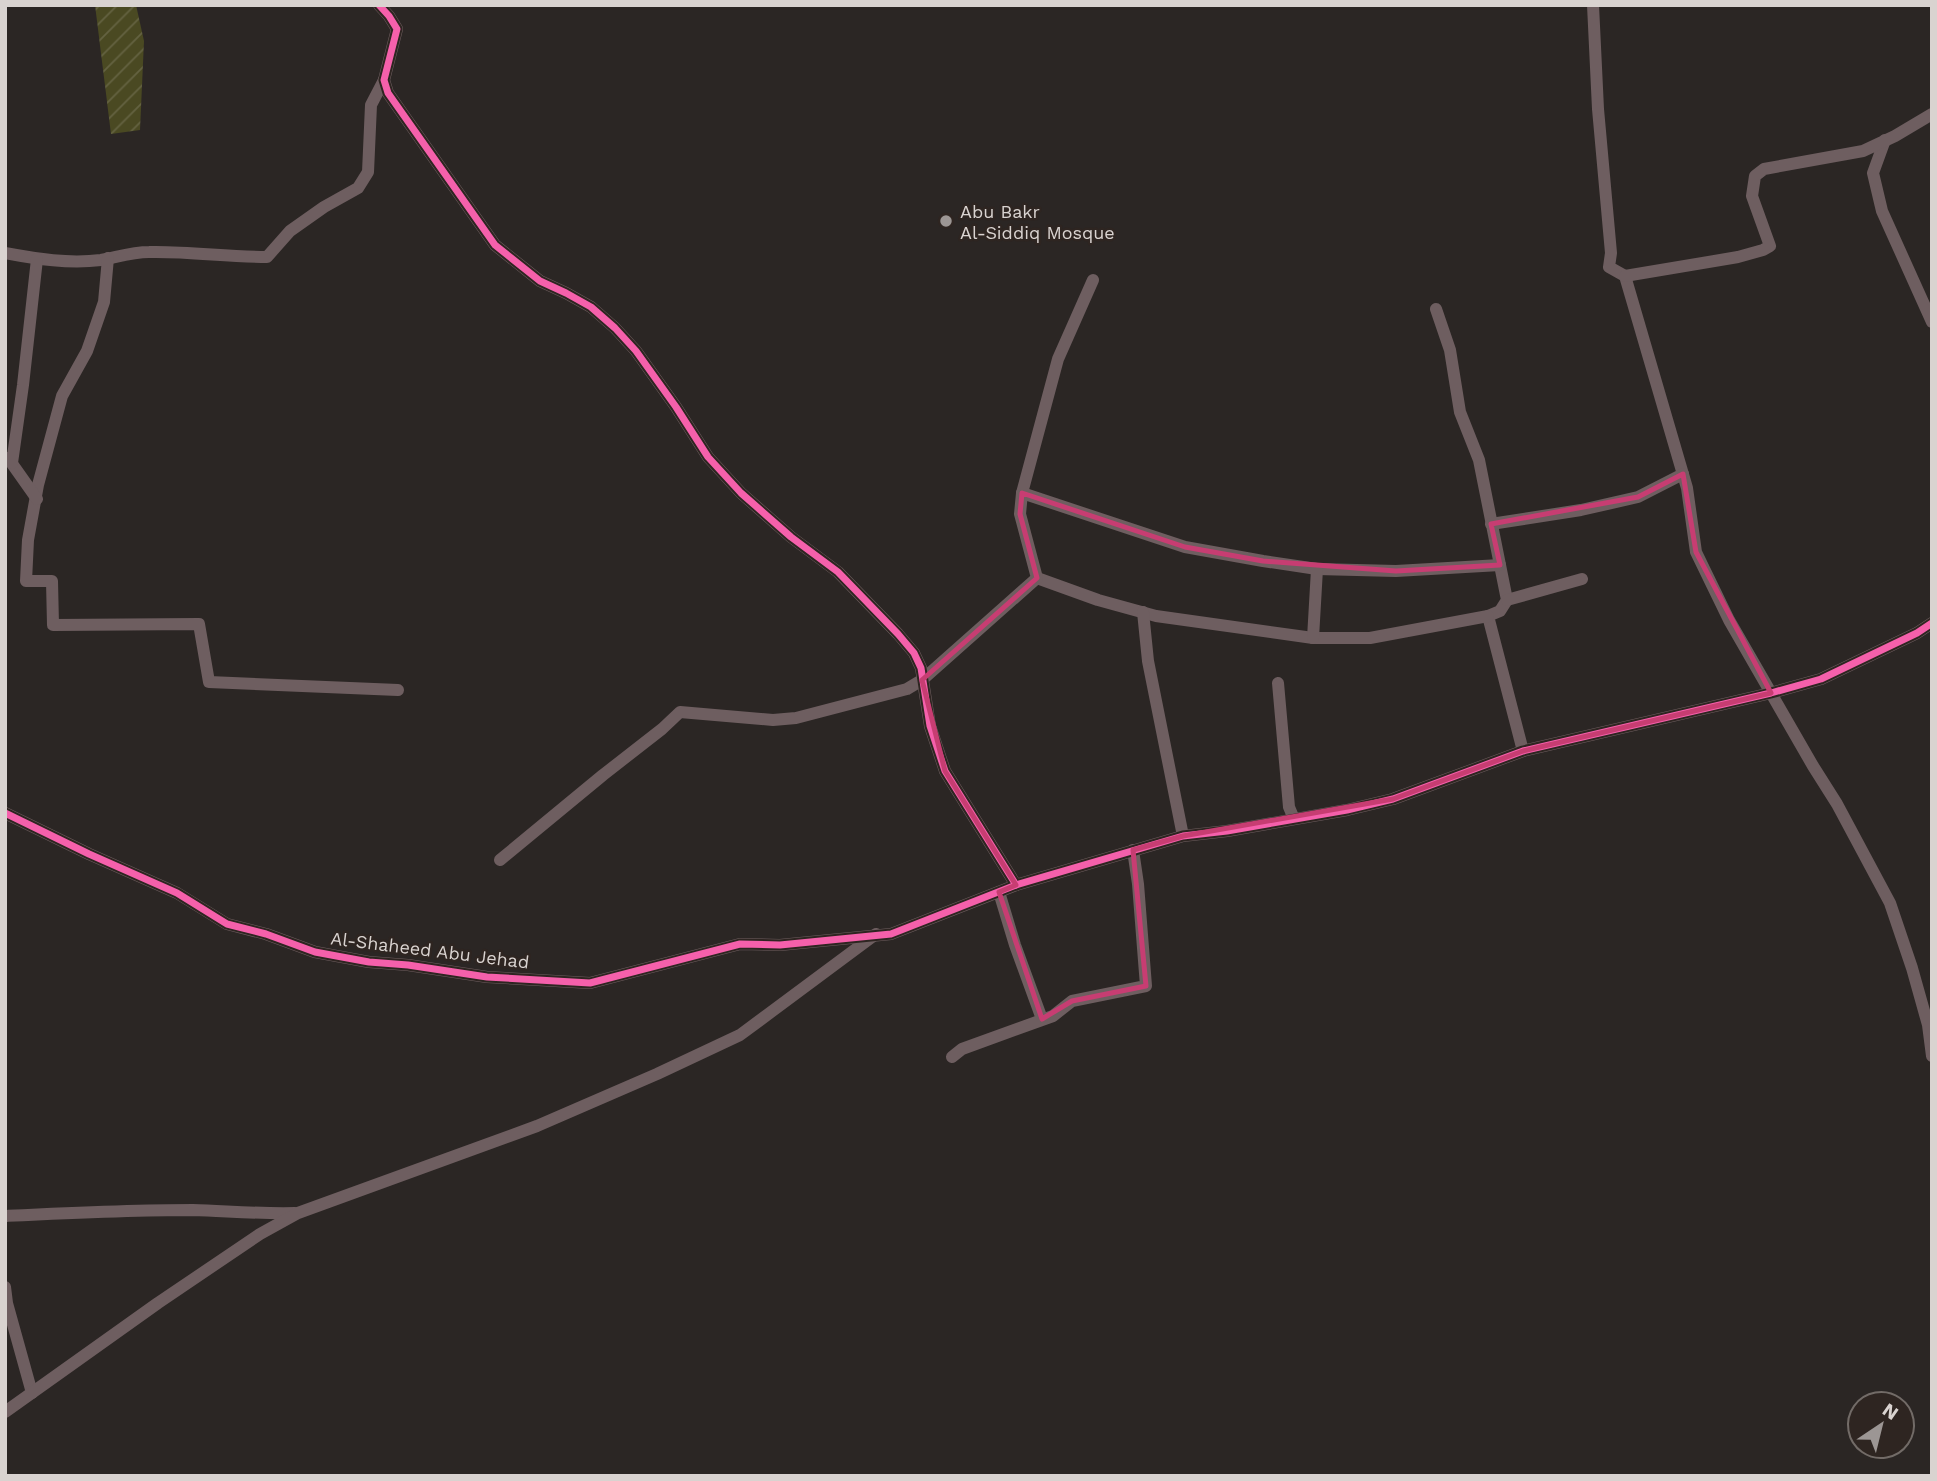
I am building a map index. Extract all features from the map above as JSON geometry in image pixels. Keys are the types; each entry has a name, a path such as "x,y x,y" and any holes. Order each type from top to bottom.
{"street":[{"path":"5,253 68,261 147,252 267,257 290,231 324,207 358,188 368,172 371,105 384,80 397,29 379,5"},
{"path":"1593,5 1598,109 1611,253 1609,267 1625,276 1738,257 1763,250 1770,246 1752,196 1755,176 1765,169 1863,151 1932,114"},
{"path":"384,80 388,93 495,245 540,281 591,307 615,328 636,351 708,457 741,493 791,537 844,577 914,653 921,668 930,726 945,771 1016,885"},
{"path":"1885,140 1873,173 1882,211 1932,322"},
{"path":"108,258 104,302 87,351 62,396 38,485 28,540 26,581 52,581 53,625 199,624 209,682 398,690"},
{"path":"37,259 23,385 8,459 37,499"},
{"path":"1625,276 1687,488 1696,552 1729,620 1813,766 1838,804 1890,903 1928,1025 1932,1056"},
{"path":"1037,578 1020,514 1023,493 1058,359 1093,280"},
{"path":"1436,309 1450,350 1460,412 1479,460 1507,600"},
{"path":"1491,524 1581,510 1638,497 1683,474"},
{"path":"1023,493 1185,547 1317,569 1396,571 1500,565"},
{"path":"1313,638 1317,569"},
{"path":"500,860 680,712 773,720 796,718 906,689 922,680 1037,578"},
{"path":"1037,578 1098,600 1143,612 1313,638 1370,638 1488,616 1500,611 1507,600 1582,579"},
{"path":"1143,612 1150,673 1183,836"},
{"path":"1488,616 1523,751"},
{"name":"Al-Shaheed Abu Jehad","path":"5,813 177,893 227,924 266,934 315,952 369,962 487,976 590,983 740,944 780,945 891,934 1016,885 1183,836 1227,831 1393,799 1523,751 1821,679 1932,623"},
{"path":"1278,683 1289,807 1294,819"},
{"path":"951,1057 961,1049 1053,1016 1072,1001 1146,985 1133,850"},
{"path":"999,892 1042,1019"},
{"path":"5,1412 158,1303 260,1234 298,1213 537,1126 740,1035 876,934"},
{"path":"5,1216 123,1210 298,1213"},
{"path":"5,1287 32,1393"}],"highlighted area":[{"path":"1683,474 1696,552 1771,693 1523,751 1393,799 1183,836 1133,850 1146,986 1072,1001 1042,1019 999,892 1016,885 945,771 922,680 1037,578 1020,514 1022,493 1185,547 1263,561 1396,571 1500,565 1491,524 1638,497"}],"shaded area":[{"path":"95,5 136,5 144,41 140,130 111,134"}],"cycle path":[{"path":"379,5 397,29 384,80 388,93 495,245 540,281 591,307 615,328 636,351 708,457 741,493 791,537 838,572 914,653 921,668 930,726 945,771 1016,885"},
{"path":"5,813 177,893 227,924 266,934 315,952 369,962 487,977 590,983 740,944 780,945 891,934 1016,885 1183,836 1347,810 1393,799 1523,751 1821,679 1917,633 1932,623"}],"place":[{"name":"Abu Bakr Al-Siddiq Mosque","path":"946,221"}]}
